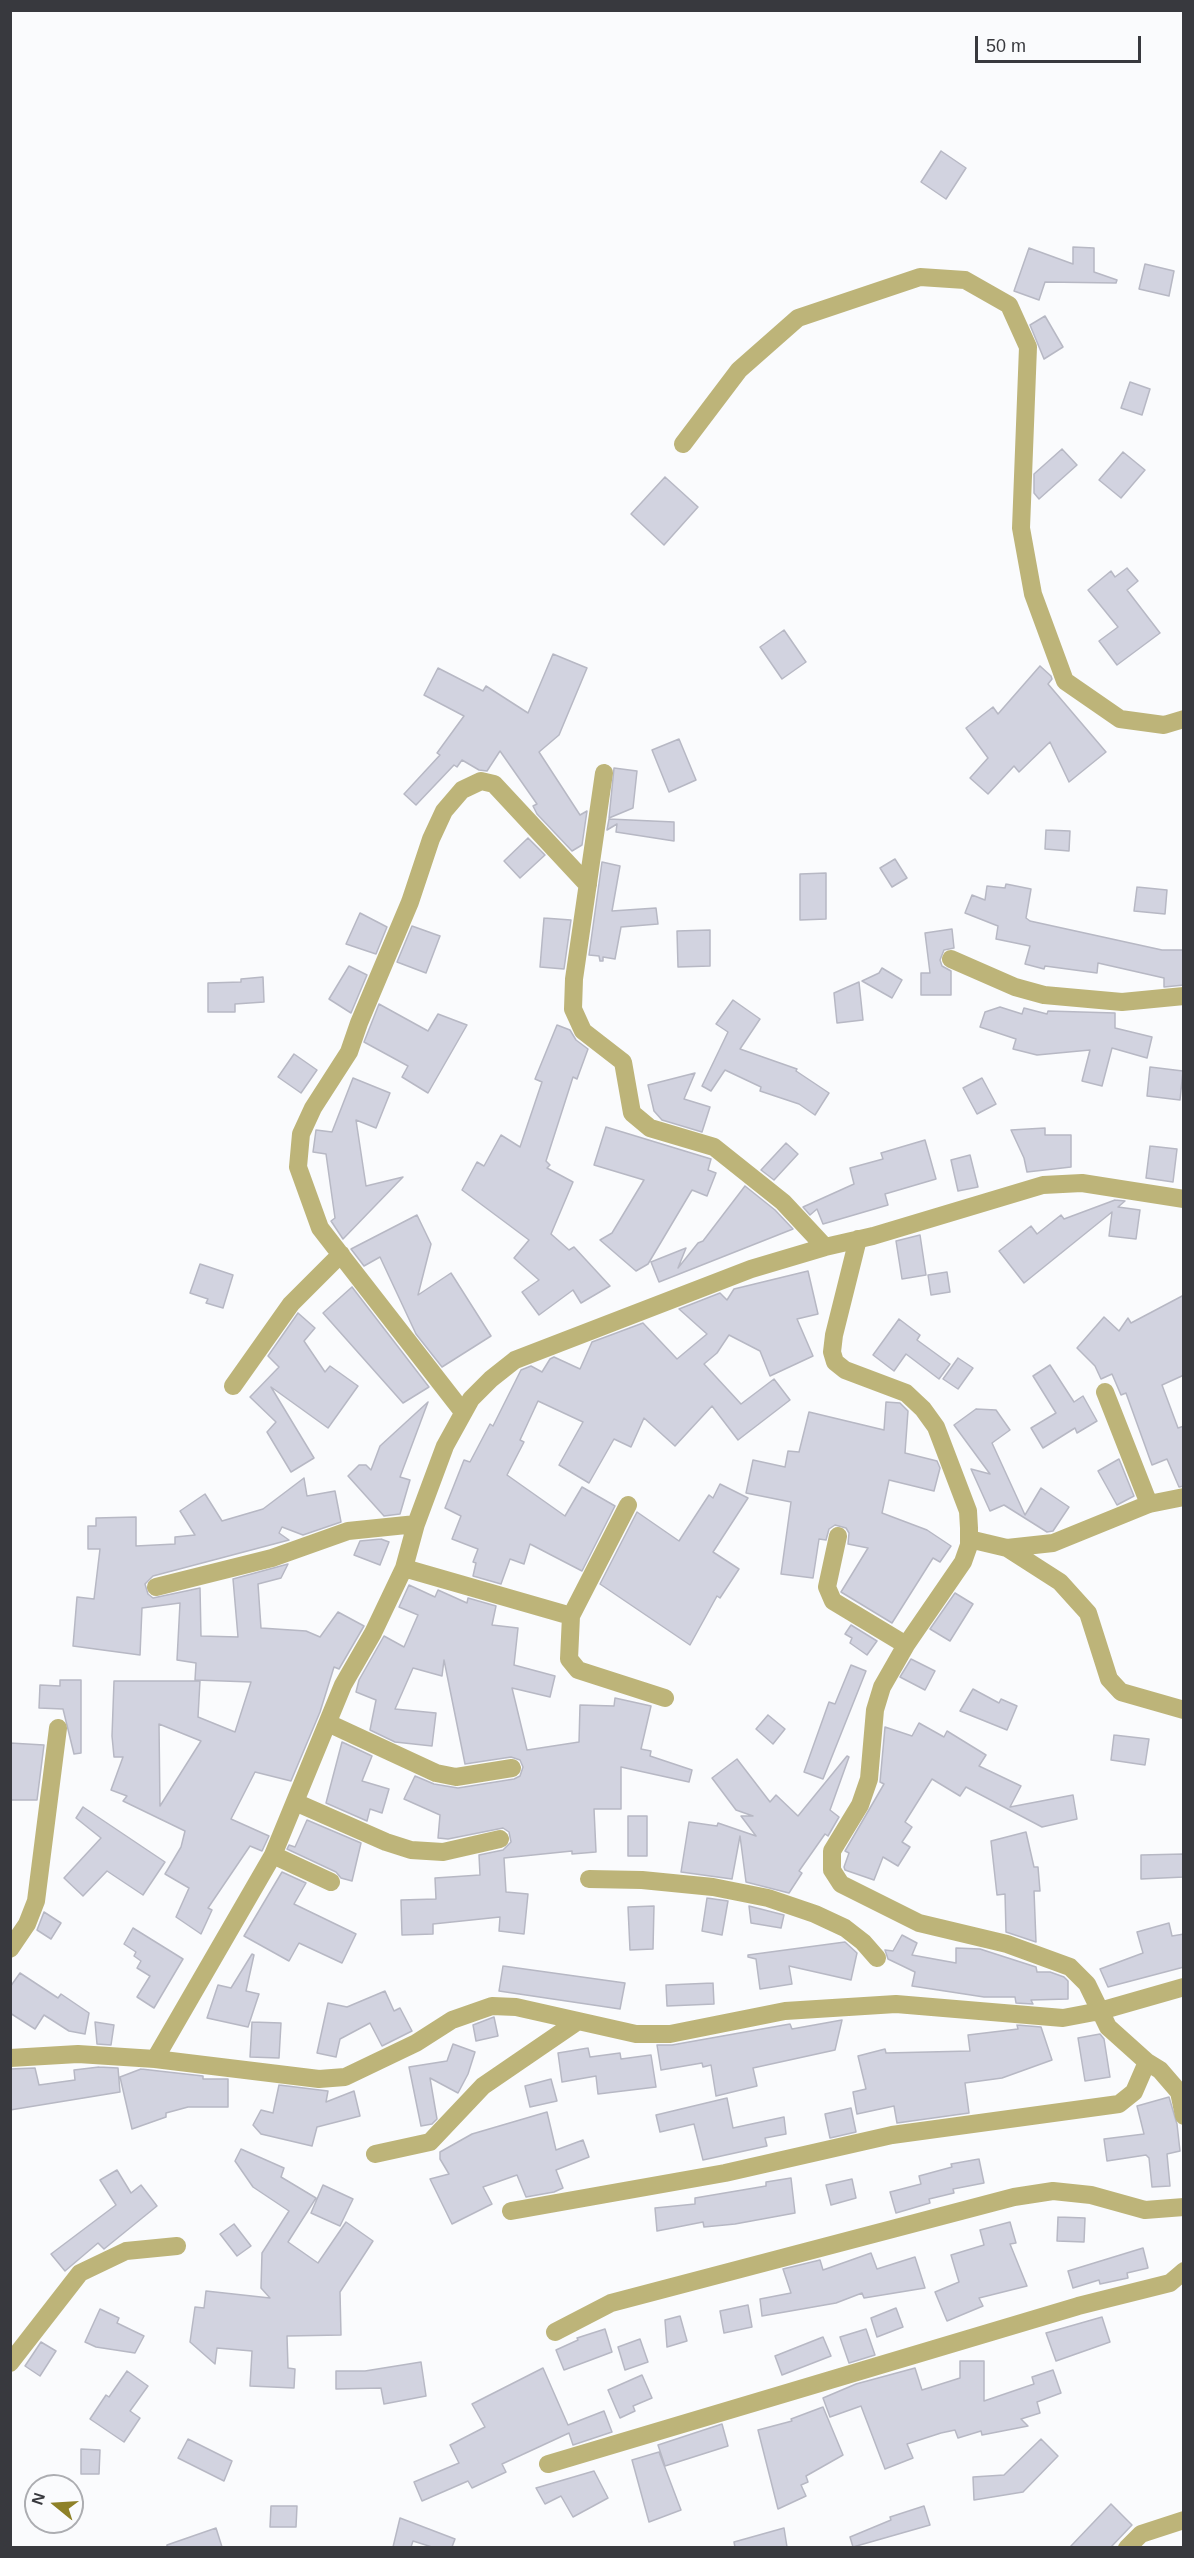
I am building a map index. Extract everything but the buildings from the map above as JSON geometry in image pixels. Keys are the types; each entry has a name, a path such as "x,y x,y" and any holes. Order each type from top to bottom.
{"street":[{"path":"683,444 739,370 798,318 920,278 965,280 1010,305 1028,347 1021,528 1033,594 1065,681 1120,718 1164,726 1184,719"},
{"path":"604,773 574,979 573,1009 583,1031 623,1062 632,1113 650,1128 714,1147 783,1202 825,1247"},
{"path":"463,1412 320,1228 298,1167 300,1134 313,1108 349,1052 444,811 462,790 481,781 495,784 588,885"},
{"path":"951,959 1015,987 1044,995 1122,1002 1184,996"},
{"path":"155,2059 273,1855 343,1685 373,1633 404,1568 416,1524 445,1446 463,1412 491,1379 515,1360 751,1269 1042,1185 1083,1183 1184,1199"},
{"path":"858,1239 832,1352 835,1362 845,1370 906,1393 923,1409 936,1427 968,1511 969,1539 963,1562 906,1645 882,1687 875,1710 870,1779 860,1805 832,1851 831,1870 841,1884 920,1923 1007,1944 1070,1967 1086,1984 1108,2027 1147,2062 1178,2083 1184,2116"},
{"path":"233,1386 291,1304 340,1254"},
{"path":"1105,1392 1149,1504"},
{"path":"1007,1548 1053,1543 1149,1504 1184,1497"},
{"path":"628,1505 571,1616 569,1659 578,1670 665,1698"},
{"path":"156,1587 272,1558 348,1531 416,1524"},
{"path":"838,1536 826,1587 833,1601 906,1645"},
{"path":"969,1539 1007,1548 1060,1581 1088,1613 1109,1679 1121,1692 1184,1710"},
{"path":"404,1568 571,1616"},
{"path":"328,1724 436,1773 456,1777 512,1768"},
{"path":"10,1949 27,1924 36,1901 58,1728"},
{"path":"296,1802 386,1842 411,1850 443,1852 500,1839"},
{"path":"273,1855 331,1882"},
{"path":"589,1879 642,1880 713,1887 768,1898 815,1914 845,1928 863,1942 877,1958"},
{"path":"10,2058 78,2054 155,2059 318,2079 345,2077 416,2043 452,2020 492,2006 516,2007 636,2034 669,2034 785,2012 896,2004 1063,2018 1101,2011 1184,1987"},
{"path":"375,2154 430,2142 483,2086 578,2021"},
{"path":"511,2211 725,2173 892,2135 1119,2104 1134,2092 1147,2062"},
{"path":"555,2332 611,2303 1014,2197 1053,2191 1091,2194 1145,2210 1184,2207"},
{"path":"10,2363 80,2272 126,2251 177,2246"},
{"path":"548,2464 1056,2312 1170,2283 1184,2271"},
{"path":"1127,2547 1141,2534 1184,2520"}]}
